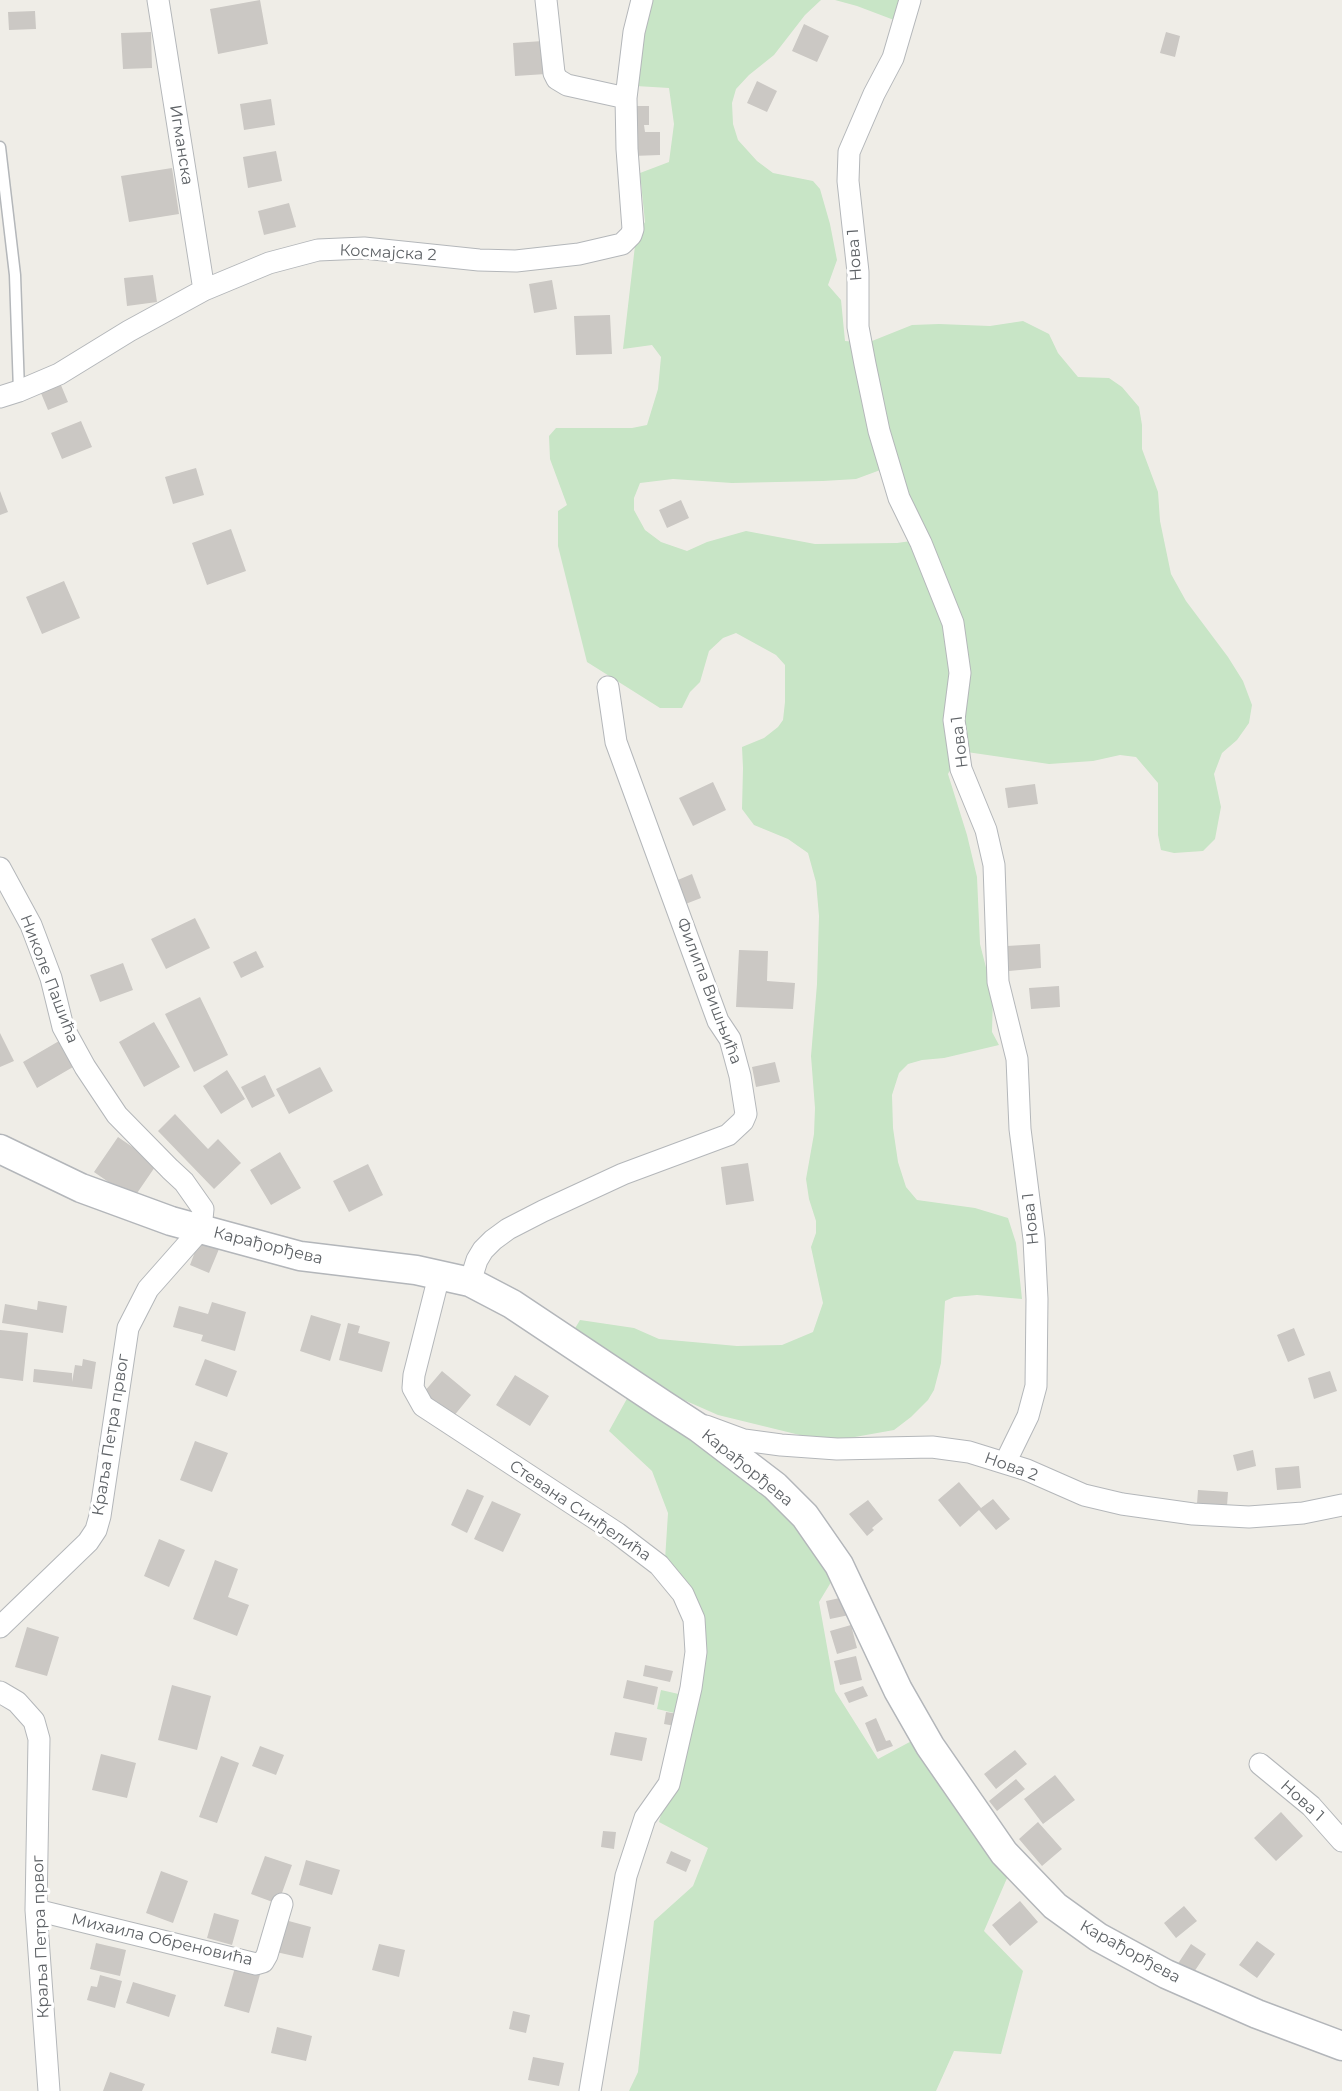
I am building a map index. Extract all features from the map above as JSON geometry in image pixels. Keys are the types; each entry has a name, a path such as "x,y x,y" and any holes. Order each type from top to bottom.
{"street":[{"name":"Игманска","path":"158,0 204,290"},
{"path":"546,0 554,73 557,79 567,85 626,98"},
{"name":"Космајска 2","path":"9,394 59,374 129,331 204,290 269,263 318,250 364,248 479,260 516,261 579,254 622,243 631,235 634,222 627,150 626,98 634,32 642,0"},
{"name":"Нова 1","path":"910,0 893,58 874,94 849,152 848,181 858,272 858,327 879,431 900,498 921,543 953,624 960,673 954,720 961,769 986,830 994,865 998,982 1017,1059 1020,1130 1034,1239 1037,1299 1036,1386 1028,1416 1005,1463"},
{"name":"Филипа Вишњића","path":"470,1282 483,1250 508,1229 623,1174 728,1135 743,1121 746,1114 740,1076 730,1039 718,1021 616,742 608,687"},
{"name":"Николе Пашића","path":"0,868 31,925 51,978 63,1027 85,1067 117,1115 200,1201 203,1209 201,1229"},
{"name":"Карађорђева","path":"0,1149 81,1188 116,1202 201,1229 300,1256 416,1270 470,1282 512,1304 680,1416 775,1486 792,1501 819,1534 855,1595 898,1690 917,1725 982,1824 1004,1853 1036,1888 1075,1921 1134,1958 1257,2014 1342,2046"},
{"name":"Краља Петра првог","path":"0,1627 88,1542 96,1530 128,1328 148,1289 201,1229"},
{"name":"Стевана Синђелића","path":"439,1276 414,1375 413,1388 423,1406 626,1539 659,1566 683,1594 694,1619 696,1652 691,1688 669,1784 645,1818 626,1876 590,2091"},
{"name":"Нова 2","path":"680,1416 744,1440 781,1445 837,1449 932,1447 969,1452 1005,1463 1084,1495 1122,1504 1193,1514 1249,1517 1303,1513 1342,1505"},
{"name":"Краља Петра првог","path":"0,1692 17,1702 34,1721 39,1739 36,1910 49,2091"},
{"name":"Нова 1","path":"1260,1764 1311,1806 1342,1841"},
{"name":"Михаила Обреновића","path":"36,1910 256,1964 263,1962 267,1955 282,1904"}],"lane":[{"path":"0,147 15,275 9,394"}],"green space":[{"path":"653,0 821,0 805,15 774,55 736,89 732,103 733,124 738,140 757,161 773,173 813,181 820,189 837,260 828,285 841,300 845,341 867,343 912,325 990,326 1023,321 1049,334 1058,353 1078,377 1109,378 1122,387 1139,407 1142,449 1158,492 1160,521 1171,574 1186,601 1243,681 1252,705 1249,723 1237,740 1222,753 1214,774 1221,807 1215,839 1203,851 1174,853 1161,850 1158,835 1158,783 1136,757 1120,755 1093,761 1049,764 960,751 948,774 977,877 980,944 993,995 992,1032 999,1045 908,1064 899,1073 892,1095 893,1128 898,1162 906,1187 917,1200 975,1208 1008,1218 1016,1243 1022,1299 977,1295 954,1297 945,1301 941,1363 934,1390 928,1400 894,1430 838,1440 812,1438 718,1415 668,1393 574,1330 580,1320 634,1328 659,1339 737,1346 782,1345 813,1332 823,1303 811,1247 816,1233 816,1221 806,1179 814,1134 815,1108 811,1056 817,984 819,916 816,882 808,853 788,839 754,825 742,809 742,747 764,738 783,720 785,665 776,655 736,633 723,638 709,651 700,682 690,692 682,708 660,708 587,662 558,546 558,511 567,505 550,459 549,436 556,428 632,428 647,425 658,389 661,357 652,345 623,349 636,237 645,222 640,173 669,162 674,124 669,88 636,86 643,20","holes":["883,469 911,541 815,544 746,531 707,542 687,551 661,542 645,530 634,510 634,498 640,483 673,479 732,483 823,481 856,479"]},
{"path":"835,0 899,0 894,20"},
{"path":"634,1386 763,1478 836,1574 819,1602 835,1691 878,1759 919,1737 1011,1869 984,1931 1023,1971 1001,2054 954,2051 936,2091 629,2091 638,2072 654,1921 693,1886 708,1848 659,1822 704,1650 665,1560 668,1513 652,1471 609,1431"},
{"path":"661,1690 683,1695 679,1714 657,1709"}],"building":[{"path":"260,0 268,44 218,54 210,9"},
{"path":"35,11 36,29 9,30 8,12"},
{"path":"804,24 829,36 817,62 792,51"},
{"path":"151,32 152,68 123,69 121,33"},
{"path":"1166,32 1180,36 1175,57 1160,53"},
{"path":"543,41 546,74 515,76 513,43"},
{"path":"757,81 777,91 767,112 747,103"},
{"path":"271,99 275,125 244,130 240,104"},
{"path":"632,106 649,106 649,125 644,125 645,132 660,132 660,155 632,156"},
{"path":"276,151 282,181 248,188 243,157"},
{"path":"172,168 179,214 129,222 121,176"},
{"path":"289,203 296,227 264,235 258,211"},
{"path":"153,275 157,302 127,306 124,278"},
{"path":"552,280 557,309 534,313 529,284"},
{"path":"610,315 612,354 576,355 574,316"},
{"path":"58,378 68,402 48,410 38,386"},
{"path":"81,421 92,447 62,459 51,433"},
{"path":"196,468 204,495 173,504 165,477"},
{"path":"0,491 8,512 0,515"},
{"path":"681,500 689,518 667,528 659,510"},
{"path":"231,529 246,571 207,585 192,543"},
{"path":"64,581 80,618 42,634 26,597"},
{"path":"713,782 726,810 693,826 679,798"},
{"path":"1035,784 1038,804 1008,808 1005,788"},
{"path":"692,874 701,898 683,905 673,882"},
{"path":"195,918 210,948 166,969 151,939"},
{"path":"1040,944 1041,968 1009,971 1007,946"},
{"path":"739,950 768,951 767,981 795,983 793,1009 736,1007"},
{"path":"256,951 264,967 241,978 233,962"},
{"path":"123,963 133,990 100,1002 90,975"},
{"path":"1059,986 1060,1007 1031,1009 1029,988"},
{"path":"200,997 228,1055 194,1072 165,1014"},
{"path":"154,1022 180,1067 144,1087 119,1042"},
{"path":"0,1033 14,1061 0,1067"},
{"path":"59,1041 73,1067 37,1088 23,1062"},
{"path":"775,1062 780,1082 756,1087 752,1067"},
{"path":"320,1067 333,1091 289,1114 276,1089"},
{"path":"227,1070 245,1099 221,1114 203,1086"},
{"path":"265,1075 275,1096 252,1108 241,1087"},
{"path":"175,1114 208,1149 218,1139 241,1163 214,1189 158,1131"},
{"path":"118,1137 157,1164 133,1199 94,1172"},
{"path":"280,1152 301,1188 271,1205 250,1170"},
{"path":"748,1163 754,1201 726,1205 721,1167"},
{"path":"368,1164 383,1195 349,1212 333,1181"},
{"path":"199,1241 219,1249 209,1273 190,1265"},
{"path":"38,1301 67,1306 63,1333 2,1323 5,1304 37,1310"},
{"path":"212,1302 246,1312 235,1351 201,1341 203,1335 173,1327 179,1306 208,1314"},
{"path":"311,1315 341,1324 330,1361 300,1351"},
{"path":"348,1323 360,1326 358,1333 390,1342 382,1372 339,1360"},
{"path":"1294,1328 1305,1355 1288,1362 1277,1335"},
{"path":"0,1330 28,1333 23,1381 0,1378"},
{"path":"83,1359 96,1362 92,1389 33,1382 34,1369 72,1373 72,1382 75,1365 82,1366"},
{"path":"205,1359 237,1371 227,1397 195,1385"},
{"path":"442,1371 471,1395 453,1417 424,1392"},
{"path":"1330,1371 1337,1391 1314,1399 1308,1378"},
{"path":"515,1375 549,1396 530,1426 496,1405"},
{"path":"195,1441 228,1453 212,1492 180,1480"},
{"path":"1253,1450 1256,1466 1237,1471 1233,1455"},
{"path":"1299,1466 1301,1488 1277,1490 1275,1468"},
{"path":"959,1482 981,1508 993,1499 1010,1519 996,1530 979,1510 960,1527 938,1500"},
{"path":"467,1489 484,1496 467,1533 451,1525"},
{"path":"1198,1490 1228,1492 1227,1506 1197,1504"},
{"path":"868,1500 883,1519 872,1528 874,1530 867,1536 849,1514"},
{"path":"492,1501 521,1514 503,1552 474,1539"},
{"path":"159,1539 185,1550 169,1587 144,1576"},
{"path":"215,1560 238,1569 228,1597 249,1605 237,1636 193,1619"},
{"path":"849,1596 854,1614 830,1619 826,1601"},
{"path":"851,1625 857,1648 837,1654 830,1631"},
{"path":"27,1627 59,1637 47,1676 15,1667"},
{"path":"856,1656 862,1680 840,1685 834,1661"},
{"path":"645,1665 673,1671 670,1682 643,1676"},
{"path":"627,1680 658,1687 654,1705 623,1698"},
{"path":"172,1685 211,1696 197,1750 158,1740"},
{"path":"863,1686 868,1696 849,1703 844,1693"},
{"path":"666,1712 678,1714 675,1726 664,1724"},
{"path":"876,1718 886,1741 890,1740 893,1746 877,1752 865,1723"},
{"path":"615,1732 647,1738 642,1761 610,1755"},
{"path":"260,1746 284,1755 276,1775 252,1766"},
{"path":"1015,1750 1027,1764 996,1789 984,1774"},
{"path":"101,1754 136,1763 127,1798 92,1790"},
{"path":"221,1756 239,1763 217,1823 199,1817"},
{"path":"1055,1775 1075,1800 1043,1824 1024,1799"},
{"path":"1016,1779 1025,1789 997,1811 989,1801"},
{"path":"1281,1812 1303,1836 1276,1861 1254,1838"},
{"path":"1038,1822 1062,1849 1042,1866 1019,1839"},
{"path":"603,1831 616,1832 614,1849 601,1847"},
{"path":"671,1851 691,1860 686,1872 666,1863"},
{"path":"265,1856 292,1865 278,1904 251,1894"},
{"path":"306,1860 340,1870 332,1895 299,1885"},
{"path":"161,1871 188,1881 173,1923 146,1913"},
{"path":"1020,1901 1038,1922 1010,1946 992,1925"},
{"path":"1184,1906 1197,1921 1176,1938 1164,1923"},
{"path":"214,1913 239,1920 232,1945 207,1938"},
{"path":"285,1920 311,1927 303,1958 276,1952"},
{"path":"1257,1941 1275,1954 1257,1978 1239,1965"},
{"path":"96,1943 126,1950 120,1976 90,1969"},
{"path":"379,1944 405,1950 399,1977 372,1970"},
{"path":"1191,1944 1206,1954 1192,1975 1177,1965"},
{"path":"236,1964 261,1971 249,2013 224,2006"},
{"path":"100,1975 122,1981 115,2008 87,2000 91,1986 97,1987"},
{"path":"133,1982 176,1995 169,2017 126,2003"},
{"path":"513,2011 530,2015 526,2033 509,2029"},
{"path":"277,2027 312,2036 306,2061 271,2053"},
{"path":"533,2057 564,2063 559,2086 528,2080"},
{"path":"110,2072 145,2084 142,2091 103,2091"}]}
